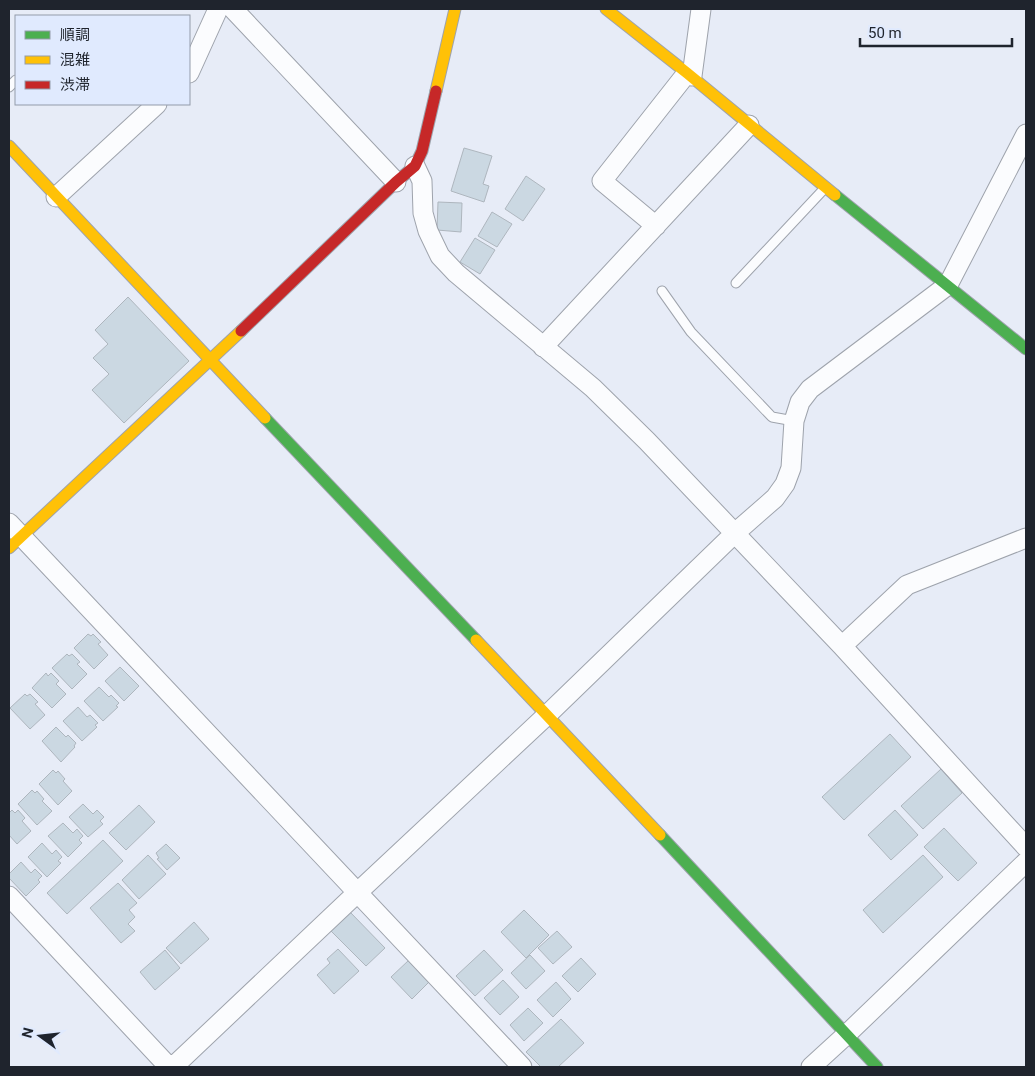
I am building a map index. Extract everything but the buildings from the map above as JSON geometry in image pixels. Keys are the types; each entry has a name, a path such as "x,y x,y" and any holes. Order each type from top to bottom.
{"street":[{"path":"190,71 218,9"},
{"path":"233,9 396,182"},
{"path":"455,9 422,151 415,166 210,360 13,536 358,892 522,1067"},
{"path":"606,9 689,74 749,125 1026,349"},
{"path":"656,226 602,181 689,74 701,9"},
{"path":"56,197 156,105"},
{"path":"543,347 749,125"},
{"path":"173,1067 547,715 735,533 776,498 785,484 791,468 794,421 800,402 810,389 948,285 1026,134"},
{"path":"9,146 877,1067"},
{"path":"415,166 422,181 423,213 428,231 440,256 456,273 593,388 646,441 842,646 1026,847"},
{"path":"842,646 907,585 1026,538"},
{"path":"811,1067 1026,862"},
{"path":"9,896 169,1067"}],"lane":[{"path":"736,283 826,186"},
{"path":"662,291 690,332 772,417 794,421"}],"traffic: fast":[{"path":"835,195 1026,349"},
{"path":"265,418 476,640"},
{"path":"660,835 877,1067"}],"traffic: slow":[{"path":"436,91 455,9"},
{"path":"606,9 835,195"},
{"path":"9,146 265,418"},
{"path":"9,548 241,331"},
{"path":"476,640 660,835"}],"traffic: jam":[{"path":"241,331 415,166 422,151 436,91"}]}
